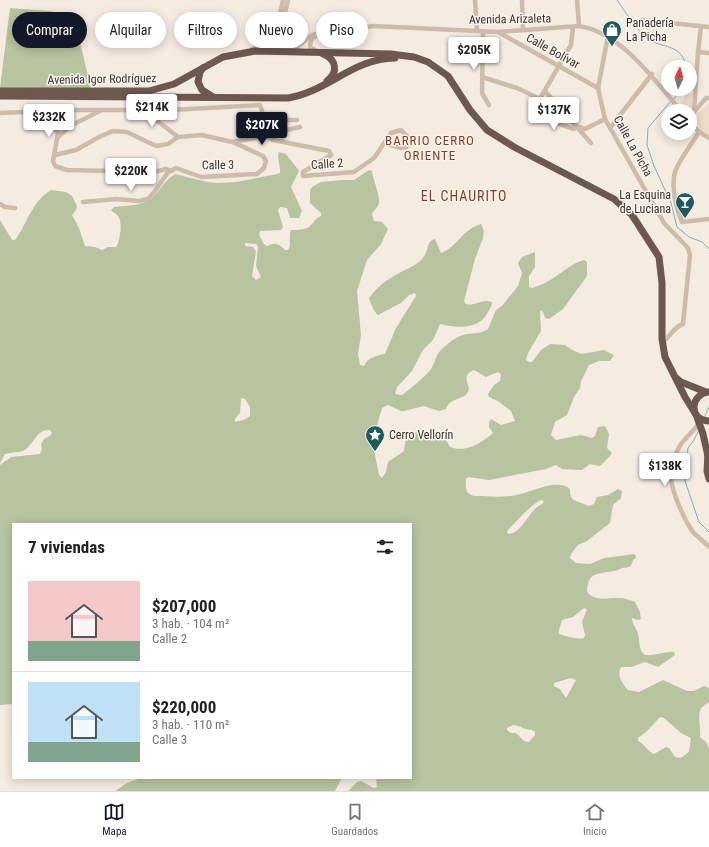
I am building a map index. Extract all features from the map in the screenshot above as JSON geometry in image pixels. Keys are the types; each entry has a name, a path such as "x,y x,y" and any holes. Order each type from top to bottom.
{"highway":[{"name":"Avenida Igor Rodríguez","path":"0,91 149,91 174,84 204,66 223,57 241,53 292,52 403,55 414,57 433,65 448,76 470,110 487,130 514,147 614,199 632,215 659,257 662,283 662,339 665,357 671,371 701,420 707,444 709,479"},
{"path":"312,91 334,74 335,67 332,59 320,53"},
{"name":"Avenida Igor Rodríguez","path":"0,96 288,98 300,96 312,91 368,62 391,58 404,58 433,65"},
{"path":"204,66 200,72 198,82 202,90 214,97"},
{"name":"Avenida Igor Rodríguez","path":"671,371 680,382 708,392"},
{"path":"701,420 695,403 697,398 708,392"}],"street":[{"path":"241,53 263,45 272,37 277,27 283,0"},
{"path":"288,0 281,35 284,43 292,52 310,36 316,34"},
{"path":"475,0 477,31"},
{"path":"522,0 523,30"},
{"path":"577,0 579,26"},
{"path":"641,20 709,27"},
{"name":"Avenida Arizaleta","path":"368,27 498,32 579,26 590,28 608,36 652,74 676,104"},
{"path":"695,104 698,52 702,26"},
{"path":"573,27 571,46 538,102 548,118 562,126 574,130 576,126"},
{"path":"483,31 482,93 489,105"},
{"name":"Calle Bolívar","path":"498,32 598,88"},
{"path":"316,36 311,40 310,47 320,53"},
{"name":"Calle La Picha","path":"608,36 598,88 606,119 664,223 688,248 690,255 683,324 676,326 665,340 662,339"},
{"path":"698,52 709,53"},
{"path":"610,128 652,74"},
{"path":"482,77 517,88 540,99"},
{"path":"545,90 591,143"},
{"path":"697,108 706,98 709,98"},
{"path":"31,112 48,118 58,133 55,155 76,150 101,136 114,132 127,132 156,146 168,144 178,137 202,135 232,142 255,138 259,133 263,120 263,111 260,105 233,108 129,111"},
{"path":"58,137 70,126 102,109"},
{"path":"0,113 102,109 129,111 141,113 162,124 178,137"},
{"path":"576,126 584,129 606,119"},
{"path":"263,120 297,120"},
{"path":"267,137 278,132 300,127"},
{"name":"Calle 2","path":"259,133 273,140 329,151 331,155 303,172 303,176 354,172 374,158 391,132 401,130 408,137 406,147 401,148 384,143"},
{"path":"697,130 709,138"},
{"path":"699,132 675,172 674,185 678,212 682,222 709,219"},
{"name":"Calle 3","path":"55,155 53,161 55,166 74,171 154,172 166,168 171,171 176,168 201,177 257,174 264,168 266,161 263,156 232,142"},
{"path":"83,202 116,199 139,201 148,199 171,171"},
{"path":"0,204 5,207 16,208"},
{"path":"701,420 681,444 672,468 671,478 675,493 688,523 693,531 709,547"}],"green space":[{"path":"10,8 54,12 12,12 12,48 81,48 91,88 0,88"},
{"path":"279,152 286,154 299,171 291,187 302,211 299,218 290,218 287,208 280,207 278,210 283,227 281,230 260,231 259,235 264,244 267,246 277,244 285,250 288,250 289,248 291,230 307,228 321,216 321,213 310,203 310,190 312,187 321,182 354,180 369,170 372,171 379,203 372,214 374,221 382,222 388,229 381,244 367,260 357,291 361,335 358,354 360,365 364,366 373,357 385,354 396,328 416,296 415,293 409,295 401,303 378,315 375,312 369,298 373,293 381,285 419,262 426,254 432,240 435,239 441,253 452,246 470,229 481,224 484,231 483,238 475,259 464,301 469,305 488,301 492,302 491,307 483,319 472,325 459,327 440,324 433,340 423,350 412,371 397,387 395,394 402,395 430,371 439,352 453,340 460,336 480,333 488,329 496,310 502,306 518,286 522,273 518,263 522,257 535,252 535,267 529,276 529,287 532,288 547,282 575,263 584,260 587,262 587,276 563,309 549,319 545,318 543,312 540,310 541,331 528,353 526,360 532,362 541,350 550,344 565,345 582,354 604,350 614,355 610,361 599,361 589,365 567,415 555,422 551,435 556,440 581,435 592,438 595,436 598,427 605,426 609,434 607,448 612,453 600,466 590,464 582,470 562,469 556,465 546,469 489,480 468,477 466,479 466,488 468,493 474,496 500,497 517,495 551,485 565,486 570,489 570,494 573,499 588,506 594,504 597,497 608,495 618,489 622,491 621,498 613,505 610,523 587,541 578,545 571,554 570,558 576,563 590,564 604,558 635,554 636,558 633,560 630,567 598,574 592,577 589,580 587,591 593,597 597,598 621,598 635,602 640,612 641,619 638,620 632,618 632,620 638,633 640,648 645,655 674,652 675,655 658,667 645,662 631,667 621,667 619,674 622,682 628,690 639,692 663,680 687,691 694,691 704,686 709,688 709,702 701,708 699,718 700,737 707,743 709,749 709,791 348,791 357,782 361,781 374,788 377,787 376,779 412,779 412,523 12,523 12,704 0,705 0,465 11,457 40,454 42,449 41,444 44,439 52,433 50,430 42,432 36,436 26,449 19,452 5,454 0,463 0,220 12,240 15,240 34,206 44,195 51,190 66,192 72,196 77,206 72,215 79,228 85,246 95,247 102,250 108,247 116,247 119,241 121,227 120,219 111,210 114,207 139,204 149,200 168,179 175,174 207,182 237,182 280,173 278,160","holes":["245,244 256,244 258,247 256,266 261,277 256,280 252,276 256,251 253,247 245,246","474,370 486,377 498,372 501,374 500,381 494,385 488,394 489,397 498,401 511,411 515,421 501,425 491,419 489,422 489,427 493,433 479,443 462,449 450,447 444,437 434,437 419,432 412,433 406,438 404,451 388,462 386,472 382,478 379,475 374,450 374,436 382,408 388,405 401,411 424,406 439,411 446,409 451,402 462,397 468,392 469,388 467,375","241,398 245,399 250,407 250,416 244,420 235,422 235,419 240,413","542,500 544,502 533,511 520,528 508,534 507,531 538,501","584,608 587,609 582,622 585,635 584,638 575,638 559,634 562,620 573,617","571,678 576,680 566,698 560,689 554,686 554,683","660,717 664,718 681,733 691,738 689,752 681,758 675,757 669,748 666,747 654,754 638,741 638,738","513,725 532,730 535,732 535,735 529,742 524,741 516,733 511,733 507,730 507,728"]},
{"path":"138,779 341,779 335,791 115,791 127,783"}],"shaded area":[{"path":"685,96 693,96 692,104 681,104"},
{"path":"709,103 709,136 702,132 697,124 697,113"}],"waterway":[{"path":"617,0 632,21 648,39 676,50 684,60"},
{"path":"671,101 648,128 647,145 654,166 671,203 677,227 689,237 702,242 709,249"},
{"path":"705,416 709,407"},
{"path":"699,430 688,448 685,481 699,522 709,532"}],"place":[{"name":"Panadería La Picha","path":"612,47"},
{"name":"La Esquina de Luciana","path":"685,219"},
{"name":"Cerro Vellorín","path":"375,452"}],"district":[{"name":"BARRIO CERRO ORIENTE","path":"430,148"},
{"name":"EL CHAURITO","path":"464,196"}]}
